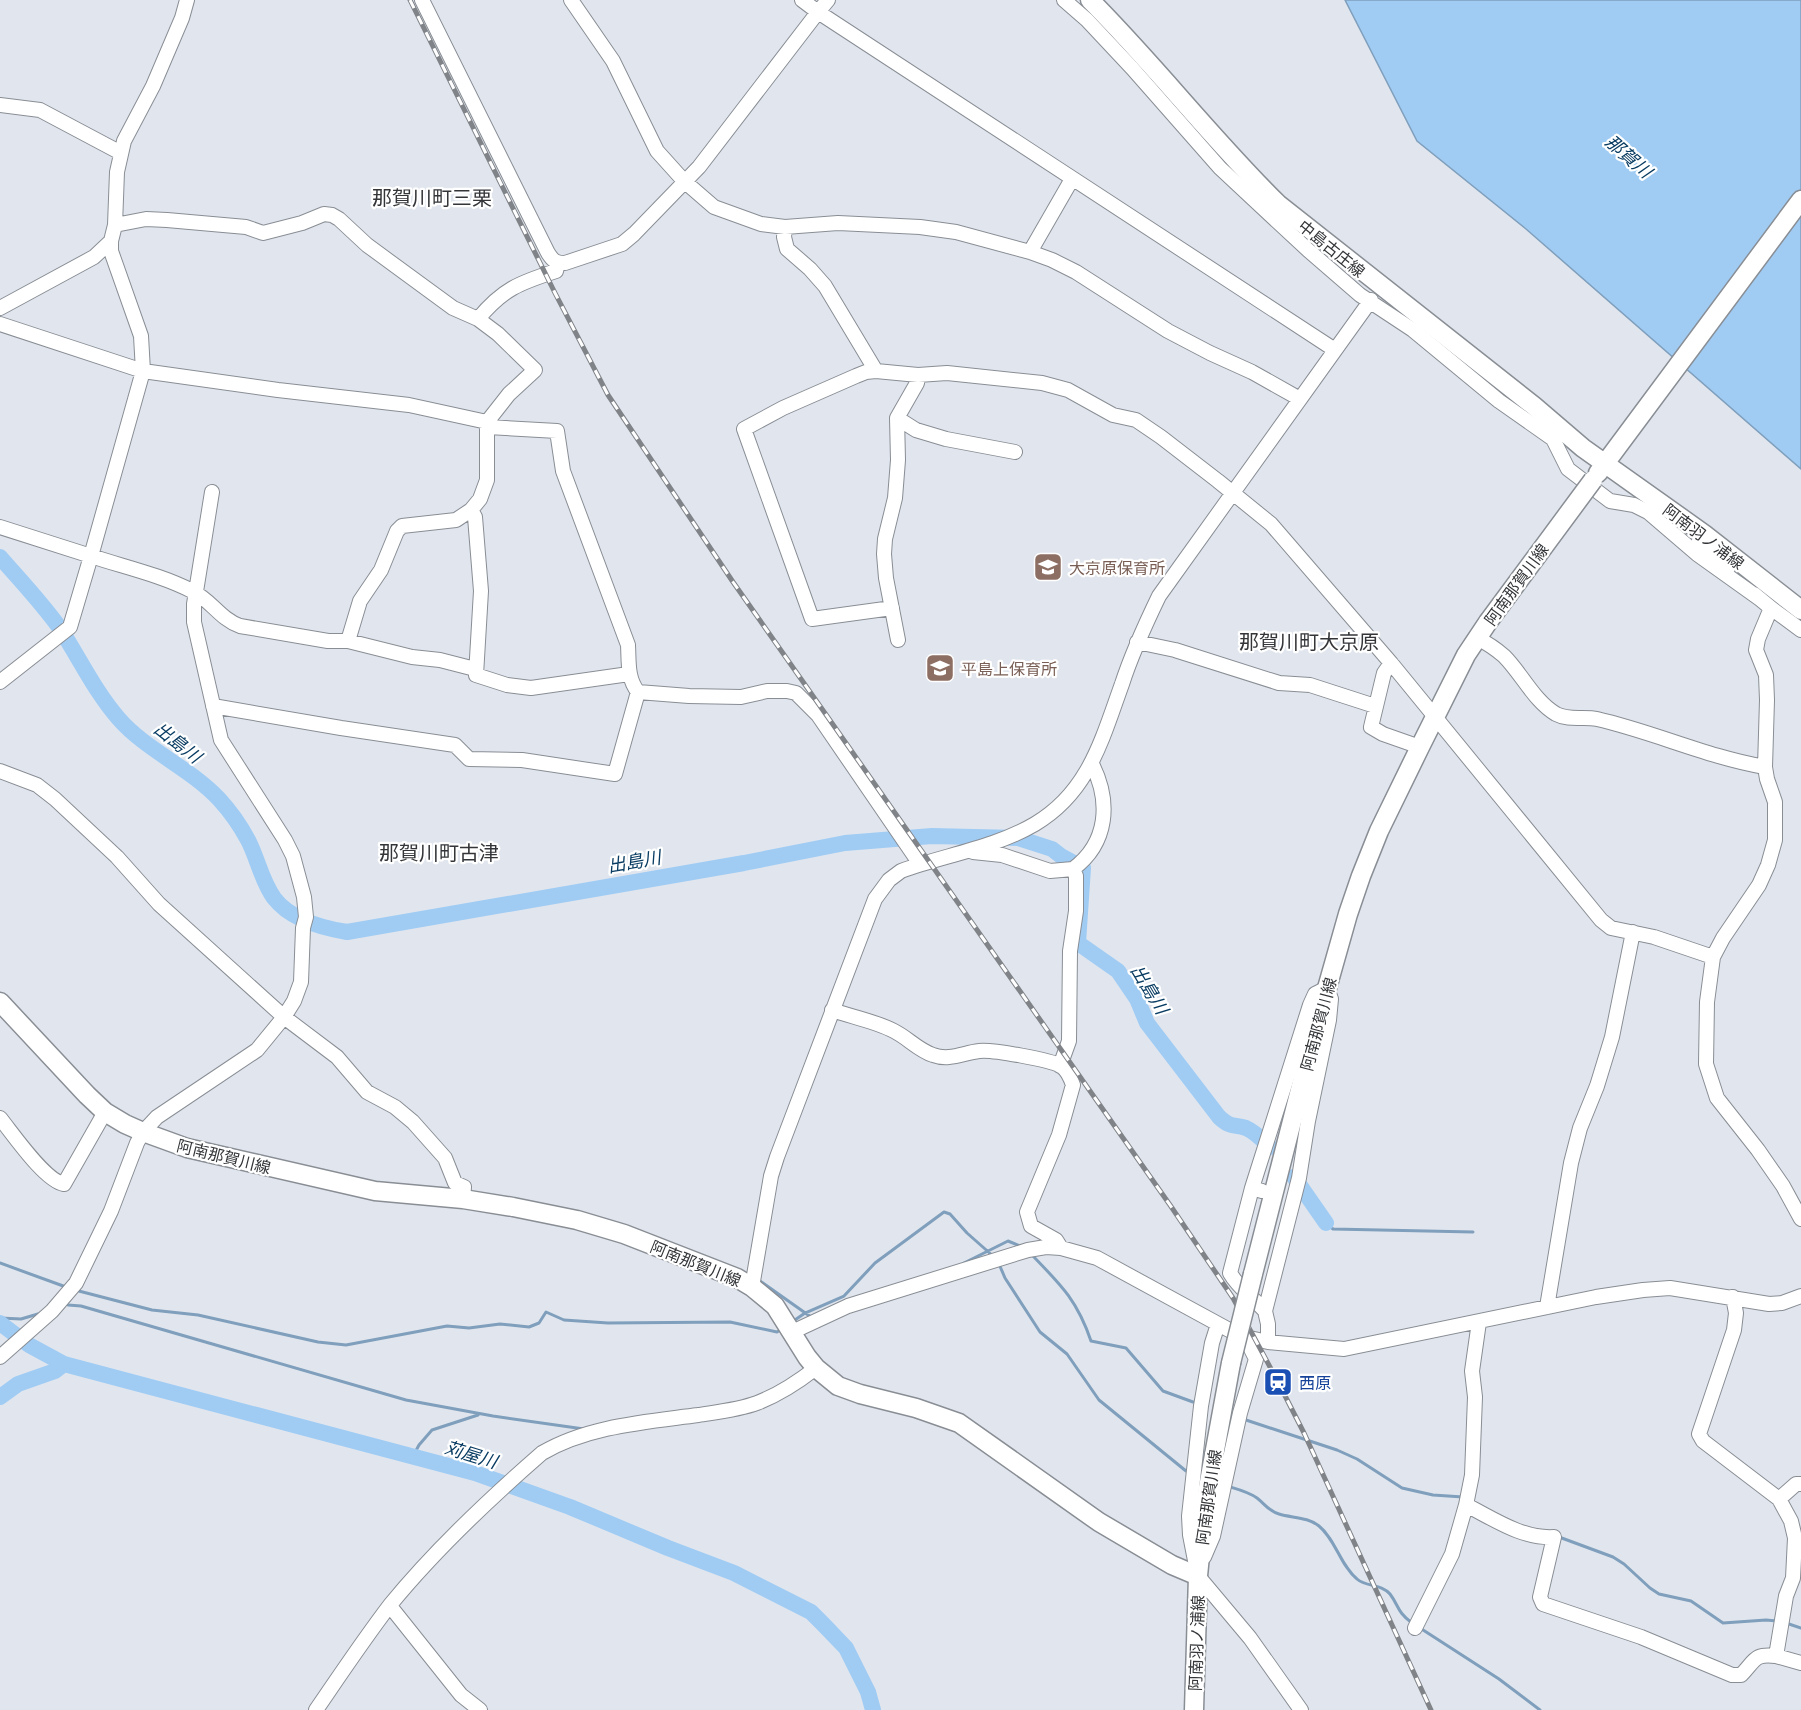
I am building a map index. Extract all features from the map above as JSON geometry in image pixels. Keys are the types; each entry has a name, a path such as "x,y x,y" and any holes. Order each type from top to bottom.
{"main road":[{"name":"中島古庄線","path":"1090,0 1243,170 1278,204 1332,249 1607,461"},
{"name":"阿南那賀川線","path":"0,1002 105,1112 143,1132 187,1148 375,1191 464,1195 577,1220 624,1234 737,1278 753,1287 775,1306 807,1357 816,1368 838,1386 959,1423 1099,1522 1172,1565 1198,1576 1205,1504 1232,1363 1253,1274 1348,914 1379,831 1467,655 1488,622 1801,200"},
{"name":"阿南羽ノ浦線","path":"1607,461 1702,537 1801,610"},
{"name":"阿南羽ノ浦線","path":"1194,1710 1198,1576"}],"street":[{"path":"0,682 62,633 73,620 143,371 141,336 111,251 115,225 117,172 124,141 153,86 182,18 187,0"},
{"path":"423,0 548,253 552,260 558,263 565,263 622,244 699,167 828,0"},
{"path":"571,0 613,61 657,151 684,181 714,207 761,224 785,227 838,223 920,227 957,232 1030,252 1076,272 1168,331 1252,372 1300,399"},
{"path":"802,0 1335,350"},
{"path":"1064,0 1087,20 1132,68 1220,168 1360,295 1371,300 1413,330 1499,401 1553,439 1568,469 1610,501 1634,505 1801,630"},
{"path":"0,105 40,110 121,153"},
{"path":"1030,252 1072,179"},
{"path":"115,225 146,219 246,227 263,233 302,223 324,214 332,215 367,245 453,308 478,319 498,334 535,370 509,394 488,424 487,480 480,499 471,510 456,520 402,526 397,531 381,570 360,601 348,641"},
{"path":"785,227 784,237 787,249 825,286 876,371"},
{"path":"0,308 94,257 111,241"},
{"path":"1332,249 1337,260 1371,300"},
{"path":"478,319 492,302 510,288 556,271 558,263"},
{"path":"753,1287 771,1176 875,899 890,880 901,871 988,844 1034,825 1057,809 1071,793 1092,764 1103,740 1137,642 1159,596 1371,300"},
{"path":"0,324 143,371 409,405 488,424 557,431 563,471 628,645 629,674 638,692 741,697 767,691 796,693 818,715 920,864"},
{"path":"892,608 812,619 744,429 783,408 866,372 918,375 947,373 1042,383 1068,390 1113,415 1136,420 1271,524 1391,663 1601,920 1611,928 1673,943 1713,957"},
{"path":"898,640 886,578 885,539 895,498 898,460 897,418 918,375"},
{"path":"897,418 916,430 946,439 1015,452"},
{"path":"0,1357 52,1311 76,1283 111,1211 143,1132 157,1117 257,1050 294,1001 301,982 305,920 304,897 293,856 221,740 194,622 195,592 199,580 212,492"},
{"path":"471,510 475,517 481,591 476,675 507,685 531,688 629,674"},
{"path":"1653,518 1666,521 1702,537 1765,604"},
{"path":"0,527 179,585 195,592 228,622 240,626 328,641 348,641 412,657 440,660 475,669"},
{"path":"1765,604 1756,650 1766,675 1765,767 1775,802 1775,840 1759,885 1723,938 1713,957 1707,1002 1706,1064 1717,1098 1758,1150 1800,1214"},
{"path":"1478,638 1504,657 1545,705 1558,715 1575,719 1594,719 1655,735 1734,761 1765,767"},
{"path":"1137,642 1175,650 1279,682 1310,685 1375,706"},
{"path":"1391,663 1384,673 1371,727 1383,734 1420,747"},
{"path":"213,706 454,745 469,759 522,760 615,774 638,692"},
{"path":"965,851 1002,855 1050,871 1073,869 1095,848 1101,830 1103,795 1092,764"},
{"path":"0,771 37,785 56,799 117,857 159,904 282,1019 337,1057 367,1092 395,1107 413,1122 445,1158 455,1183 464,1186 464,1195"},
{"path":"1060,1066 1069,1041 1070,951 1076,911 1076,876 1073,869"},
{"path":"1548,1306 1571,1163 1580,1128 1597,1086 1612,1037 1633,932"},
{"path":"1265,1311 1237,1286 1230,1273 1257,1190 1266,1144 1311,1005 1315,994 1327,988 1331,999 1329,1020 1265,1311 1268,1342"},
{"path":"832,1010 895,1031 919,1049 936,1056 951,1057 980,1050 992,1050 1060,1066 1071,1078 1073,1085 1059,1135 1027,1212 1031,1226 1056,1240 1061,1248"},
{"path":"0,1118 45,1172 60,1184 64,1184 105,1112"},
{"path":"792,1332 848,1306 1028,1250 1046,1247 1061,1248 1096,1258 1245,1337 1268,1342 1344,1349 1631,1291 1670,1288 1775,1304 1801,1296"},
{"path":"1733,1297 1736,1313 1734,1329 1699,1434 1703,1441 1779,1499 1791,1521 1795,1538 1792,1578 1786,1596 1776,1656"},
{"path":"1417,1625 1452,1554 1467,1501 1472,1475 1474,1433 1475,1398 1472,1371 1479,1322"},
{"path":"1218,1324 1210,1353 1189,1516 1190,1535 1198,1576 1250,1638 1301,1710"},
{"path":"1198,1576 1213,1536 1240,1413 1256,1359 1245,1337"},
{"path":"316,1710 390,1606 457,1531 542,1453 582,1435 756,1403 800,1381 816,1368"},
{"path":"1779,1499 1796,1484 1801,1484"},
{"path":"1467,1501 1525,1534 1542,1538 1554,1537 1540,1597 1543,1604 1641,1637 1732,1675 1741,1675 1756,1657 1764,1654 1801,1663"},
{"path":"390,1606 461,1695 480,1710"}],"water":[{"name":"那賀川","path":"1345,0 1801,0 1801,469 1526,229 1417,141"}],"waterway":[{"name":"出島川","path":"0,557 59,627 95,686 119,719 142,740 195,778 227,808 248,840 274,898 298,917 317,925 347,932 744,863 845,843 932,836 1018,838 1052,849 1083,868 1078,943 1118,971 1137,999 1147,1023 1219,1117 1229,1124 1246,1128 1270,1147"},
{"name":"出島川","path":"1294,1177 1326,1223"},
{"path":"792,1322 805,1313 844,1296 875,1263 944,1212 950,1214 993,1256"},
{"path":"1326,1223 1333,1229 1473,1232"},
{"path":"964,1263 1008,1241 1020,1246"},
{"path":"1032,1255 1074,1304 1091,1341 1126,1348 1163,1391 1193,1402"},
{"path":"0,1263 66,1287"},
{"path":"999,1264 1005,1278 1040,1332 1067,1354 1099,1400 1186,1471"},
{"path":"760,1281 811,1317"},
{"path":"75,1290 152,1310 198,1315 318,1342 346,1345 447,1326 469,1328 500,1324 529,1327 539,1323 546,1312 564,1320 608,1323 730,1322 777,1332 782,1329"},
{"path":"68,1305 81,1306 406,1400 493,1416 584,1429"},
{"path":"0,1318 21,1319 38,1314"},
{"name":"苅屋川","path":"0,1323 29,1345 64,1364 475,1473 570,1507 734,1573 811,1612 846,1648 868,1692 873,1710"},
{"path":"0,1397 18,1384 55,1371 64,1364"},
{"path":"412,1458 419,1445 432,1430 478,1415"},
{"path":"1243,1419 1337,1450 1357,1459 1402,1488 1433,1495 1463,1497"},
{"path":"1227,1486 1254,1496 1275,1513 1315,1523 1330,1538 1351,1573 1361,1582 1387,1591 1401,1612 1412,1623"},
{"path":"1559,1537 1613,1557 1659,1594 1691,1601 1723,1623 1777,1621"},
{"path":"1786,1623 1801,1628"},
{"path":"1420,1628 1499,1679 1540,1710"}],"railway":[{"path":"410,0 608,395 733,582 1233,1298 1304,1433 1431,1710"}],"place":[{"name":"大京原保育所","path":"1048,567"},
{"name":"平島上保育所","path":"940,668"},
{"name":"西原","path":"1278,1382"}],"district":[{"name":"那賀川町三栗","path":"432,196"},
{"name":"那賀川町大京原","path":"1309,640"},
{"name":"那賀川町古津","path":"439,851"}]}
